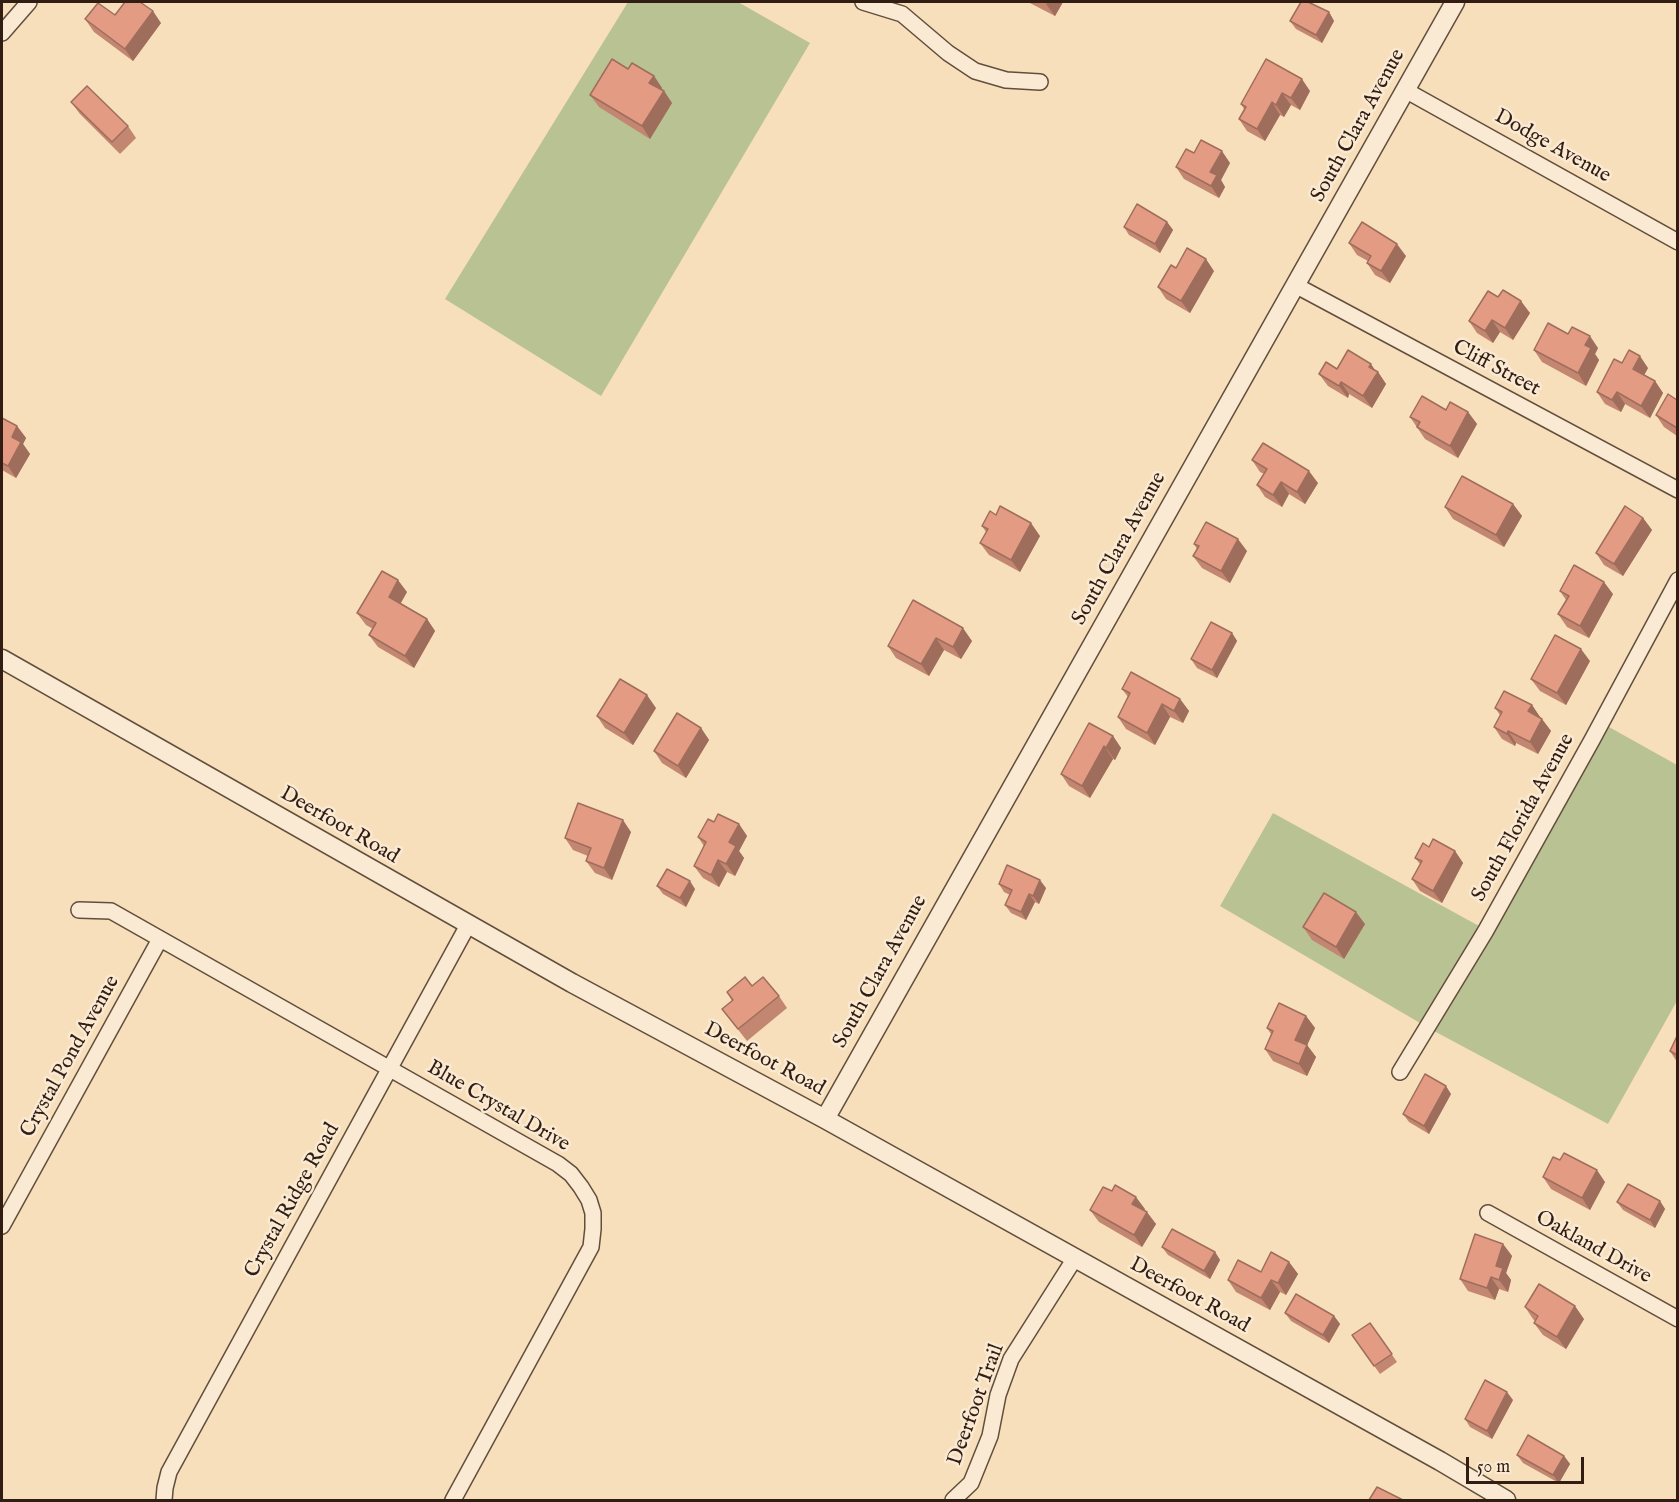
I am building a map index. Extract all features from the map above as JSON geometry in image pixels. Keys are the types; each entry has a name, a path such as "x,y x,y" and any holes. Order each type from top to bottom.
{"street":[{"path":"2,33 29,2"},
{"path":"863,2 902,14 948,53 975,71 1006,80 1041,82"},
{"name":"South Clara Avenue","path":"825,1119 1455,2"},
{"name":"Dodge Avenue","path":"1405,90 1677,242"},
{"name":"Cliff Street","path":"1295,285 1677,490"},
{"name":"South Florida Avenue","path":"1400,1072 1485,932 1592,740 1677,580"},
{"name":"Deerfoot Road","path":"2,659 468,925 825,1119 1506,1500"},
{"name":"Blue Crystal Drive","path":"79,910 111,911 558,1164 571,1174 581,1187 589,1200 592,1214 591,1247 453,1500"},
{"name":"Crystal Ridge Road","path":"164,1500 169,1472 468,925"},
{"name":"Crystal Pond Avenue","path":"2,1226 160,939"},
{"name":"Oakland Drive","path":"1488,1213 1677,1319"},
{"name":"Deerfoot Trail","path":"952,1500 971,1483 990,1436 998,1395 1011,1359 1075,1258"}],"green space":[{"path":"628,2 738,2 810,43 601,396 445,299"},
{"path":"1609,727 1677,765 1678,999 1608,1124 1434,1031 1492,936"},
{"path":"1273,813 1479,926 1420,1023 1220,906"}],"building":[{"path":"125,2 140,2 153,11 125,49 85,19 98,3 115,15"},
{"path":"1301,2 1308,2 1329,12 1316,35 1290,21"},
{"path":"612,59 628,69 632,63 654,76 649,83 664,91 642,126 590,95"},
{"path":"1266,59 1302,79 1291,98 1282,93 1276,105 1272,102 1257,129 1239,119 1246,107 1241,104"},
{"path":"87,86 128,126 112,142 71,102"},
{"path":"1201,140 1222,151 1210,172 1217,175 1211,186 1176,167 1186,149 1194,153"},
{"path":"1137,204 1167,222 1155,244 1124,227"},
{"path":"1362,222 1397,244 1381,271 1367,263 1371,256 1349,243"},
{"path":"1187,248 1206,259 1181,301 1158,287 1171,265 1176,268"},
{"path":"1503,290 1521,301 1505,328 1492,320 1485,331 1469,321 1488,291 1498,297"},
{"path":"1548,323 1568,334 1572,327 1590,336 1585,345 1591,348 1578,373 1534,350"},
{"path":"1348,350 1371,364 1369,367 1378,372 1363,396 1341,382 1339,386 1319,374 1326,362 1337,369"},
{"path":"1629,350 1640,356 1633,369 1655,381 1641,406 1617,392 1612,400 1597,392 1614,359 1622,363"},
{"path":"1668,394 1677,400 1677,428 1656,415"},
{"path":"1422,396 1446,410 1450,402 1468,412 1450,446 1417,427 1420,422 1410,417"},
{"path":"2,418 17,426 12,437 21,442 8,466 2,463"},
{"path":"1263,443 1309,471 1297,492 1281,482 1273,495 1257,485 1267,469 1252,460"},
{"path":"1462,476 1513,504 1496,535 1445,507"},
{"path":"1000,506 1031,523 1011,560 980,543 988,529 982,526 990,511 996,515"},
{"path":"1625,506 1643,518 1614,564 1596,553"},
{"path":"1206,522 1238,539 1221,571 1193,556 1199,546 1194,544"},
{"path":"1574,565 1604,582 1580,626 1558,614 1569,596 1560,591"},
{"path":"382,571 398,580 389,597 427,619 405,656 369,635 376,623 357,613"},
{"path":"913,600 963,628 953,647 936,638 921,664 888,646"},
{"path":"1211,622 1232,633 1212,670 1191,659"},
{"path":"1555,635 1581,649 1557,693 1531,679"},
{"path":"1131,672 1180,699 1174,711 1162,704 1147,733 1118,717 1130,693 1122,689"},
{"path":"620,679 647,695 624,733 597,716"},
{"path":"1504,691 1532,705 1528,711 1542,719 1530,742 1494,727 1502,712 1495,708"},
{"path":"677,713 701,728 678,766 654,751"},
{"path":"1089,723 1113,736 1106,748 1104,746 1082,786 1061,774"},
{"path":"578,803 623,820 604,868 586,861 591,848 565,838"},
{"path":"718,814 739,824 729,842 736,846 726,864 718,860 711,875 694,866 706,842 698,837 708,819 714,822"},
{"path":"1433,839 1455,851 1433,891 1412,879 1422,861 1415,858 1423,843 1429,847"},
{"path":"1007,865 1040,880 1033,896 1029,894 1021,912 1005,905 1012,890 999,884"},
{"path":"667,869 690,881 680,898 657,886"},
{"path":"1324,893 1356,912 1336,947 1303,927"},
{"path":"745,977 752,986 763,977 779,996 738,1029 722,1009 733,1000 727,992"},
{"path":"1279,1003 1306,1016 1295,1040 1307,1045 1299,1064 1265,1049 1273,1031 1267,1028"},
{"path":"1677,1036 1677,1055 1670,1051"},
{"path":"1425,1074 1446,1086 1424,1126 1403,1114"},
{"path":"1564,1153 1597,1170 1582,1198 1543,1177 1553,1157 1560,1160"},
{"path":"1628,1184 1660,1201 1650,1220 1617,1202"},
{"path":"1115,1185 1136,1197 1132,1204 1147,1212 1134,1235 1090,1210 1103,1187 1112,1191"},
{"path":"1172,1229 1215,1252 1204,1271 1162,1247"},
{"path":"1475,1234 1503,1244 1496,1266 1503,1268 1499,1280 1491,1277 1487,1288 1460,1279"},
{"path":"1271,1252 1289,1262 1278,1283 1271,1280 1261,1298 1228,1280 1238,1260 1261,1272"},
{"path":"1539,1284 1575,1306 1557,1337 1534,1323 1538,1316 1525,1307"},
{"path":"1296,1294 1334,1316 1323,1335 1285,1313"},
{"path":"1370,1323 1392,1354 1374,1366 1352,1335"},
{"path":"1485,1380 1507,1392 1487,1431 1465,1419"},
{"path":"1528,1435 1564,1456 1553,1475 1517,1455"},
{"path":"1377,1487 1403,1500 1369,1500"}]}
